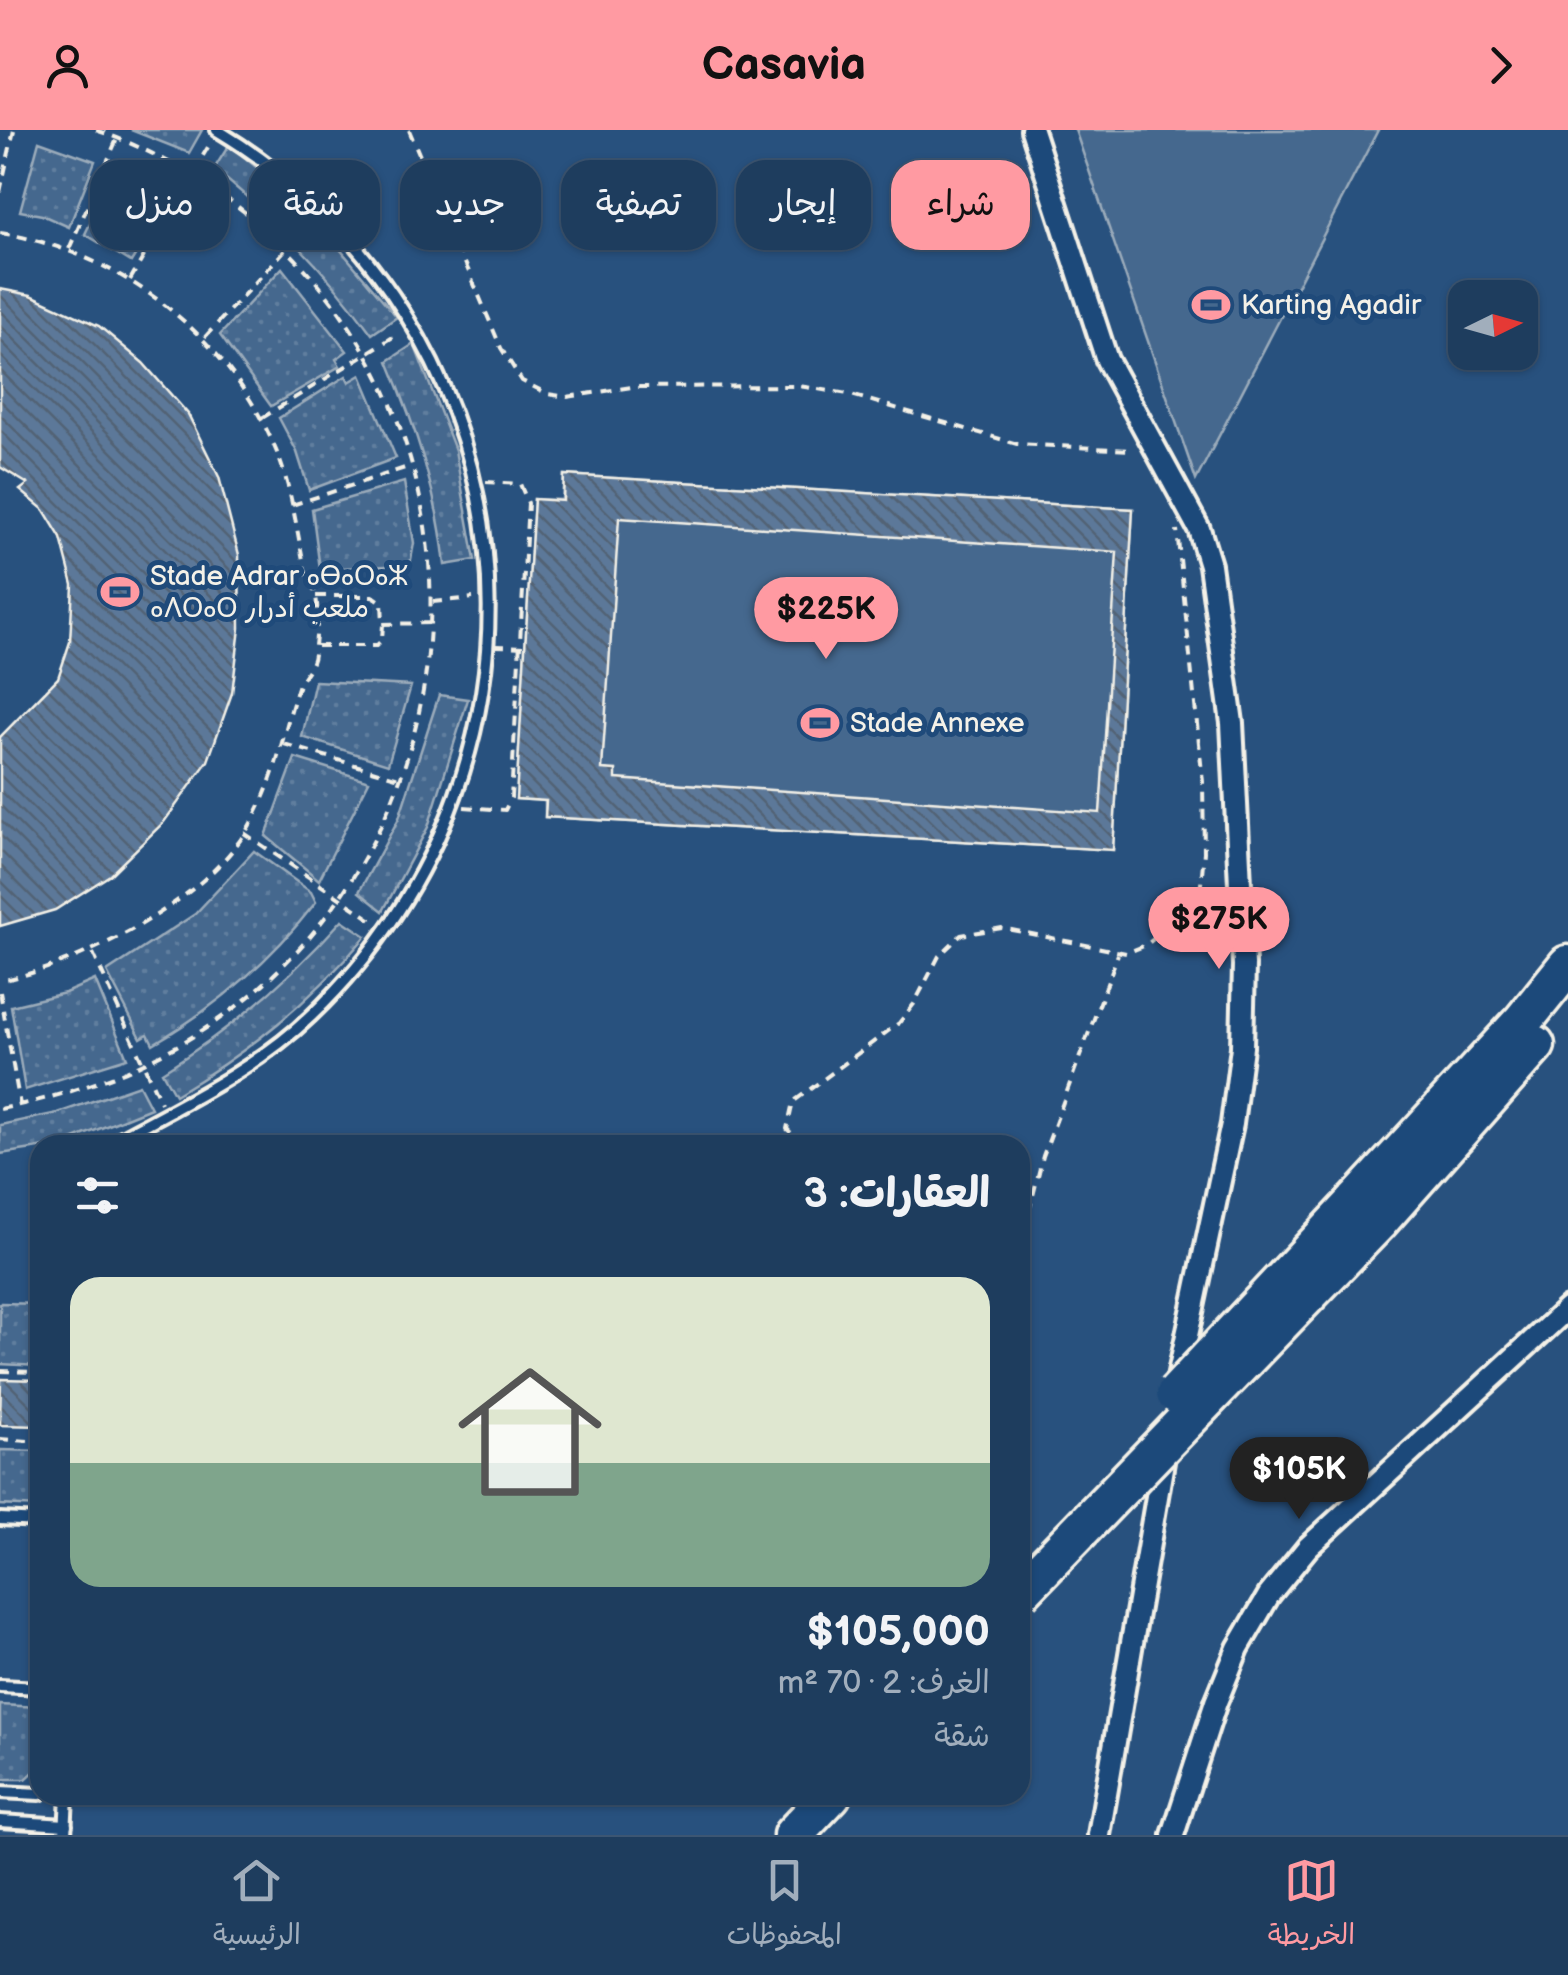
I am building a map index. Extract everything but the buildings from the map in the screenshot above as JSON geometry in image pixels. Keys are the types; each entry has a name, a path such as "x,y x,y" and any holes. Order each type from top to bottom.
{"highway":[{"path":"1030,1581 1367,1212 1568,965"},
{"path":"1030,1550 1568,1005"},
{"path":"762,1835 790,1805"},
{"path":"794,1835 822,1805"}],"street":[{"path":"1032,130 1094,330 1120,387 1187,503 1210,565 1232,723 1245,1005 1232,1124 1183,1346 1099,1835"},
{"path":"1174,1835 1216,1702 1238,1648 1269,1596 1308,1548 1568,1308"}],"lane":[{"path":"126,1135 236,1072 310,1018 385,929 452,806 473,732 490,646 490,596 476,481 446,388 411,325 363,255 310,198 217,130"},
{"path":"0,1519 30,1521"},
{"path":"0,1686 30,1688"},
{"path":"0,1792 30,1794"},
{"path":"0,1821 65,1830 66,1805"}],"path":[{"path":"0,192 14,130"},
{"path":"96,130 159,160"},
{"path":"200,160 217,130"},
{"path":"408,130 501,348 522,382 548,394 567,397 632,387 799,386 848,394 1018,444 1116,452 1156,447"},
{"path":"70,250 117,139"},
{"path":"229,200 249,217"},
{"path":"0,234 70,250 130,280 204,338 262,418 292,505 304,570 316,596 312,664 298,686 284,744 244,833 176,900 93,952 0,981"},
{"path":"130,280 148,250"},
{"path":"204,338 284,250"},
{"path":"0,1109 62,1096 142,1064 218,1020 314,930 337,900 390,806 415,733 433,602 432,571 413,465 390,395 354,331 288,250"},
{"path":"262,418 368,356 411,325"},
{"path":"292,505 413,465"},
{"path":"452,806 502,810 508,807 522,647 526,491 520,484 476,481"},
{"path":"793,1135 787,1129 792,1102 906,1016 952,940 972,931 1002,928 1118,954 1140,949 1189,910 1200,884 1204,852 1201,733 1176,522"},
{"path":"314,646 376,646 382,640 380,598 316,596"},
{"path":"433,602 490,596"},
{"path":"382,624 432,623"},
{"path":"490,646 522,647"},
{"path":"284,744 399,778"},
{"path":"244,833 337,900 385,929"},
{"path":"93,952 166,1112"},
{"path":"1030,1207 1043,1156 1118,954"},
{"path":"0,992 20,1105"},
{"path":"0,1371 30,1372"},
{"path":"0,1439 30,1441"}],"shaded area":[{"path":"131,130 202,130 189,153"},
{"name":"Karting Agadir","path":"1075,130 1378,130 1196,480"},
{"path":"39,141 92,160 69,227 42,215 20,211"},
{"path":"229,145 249,161 249,199 229,182 229,160 220,160"},
{"path":"111,250 138,250 131,262"},
{"path":"303,250 341,250 397,317 372,334"},
{"path":"282,268 347,351 336,359 340,366 271,406 220,335"},
{"path":"414,344 455,450 475,560 445,565 424,461 388,361"},
{"path":"361,375 396,458 309,490 297,452 279,418 346,376 349,382"},
{"name":"Stade Annexe","path":"564,475 1133,509 1113,850 545,817 545,801 516,799 534,499 562,500"},
{"path":"404,482 414,543 410,565 320,569 312,509"},
{"path":"315,681 411,686 388,764 302,737"},
{"path":"439,695 468,699 428,827 383,911 359,892 399,818"},
{"path":"295,758 369,781 319,880 266,836"},
{"path":"254,851 311,892 316,902 262,963 221,998 153,1044 148,1034 141,1038 107,972 195,914"},
{"path":"342,920 366,936 345,960 278,1024 175,1095 162,1072 258,1003"},
{"path":"95,980 127,1058 25,1090 11,1006 65,993"},
{"path":"139,1085 151,1108 84,1135 30,1135 30,1149 0,1154 0,1125 58,1113"},
{"path":"0,1303 30,1304 30,1366 0,1364"},
{"path":"0,1450 30,1451 30,1506 0,1505"},
{"path":"0,1705 30,1706 30,1775 26,1779 0,1779"}],"place":[{"name":"Karting Agadir","path":"1211,305"},
{"name":"Stade Adrar ⴰⴱⴰⵔⴰⵣ ⴰⴷⵔⴰⵔ ملعب أدرار","path":"120,592"},
{"name":"Stade Annexe","path":"820,723"}]}
